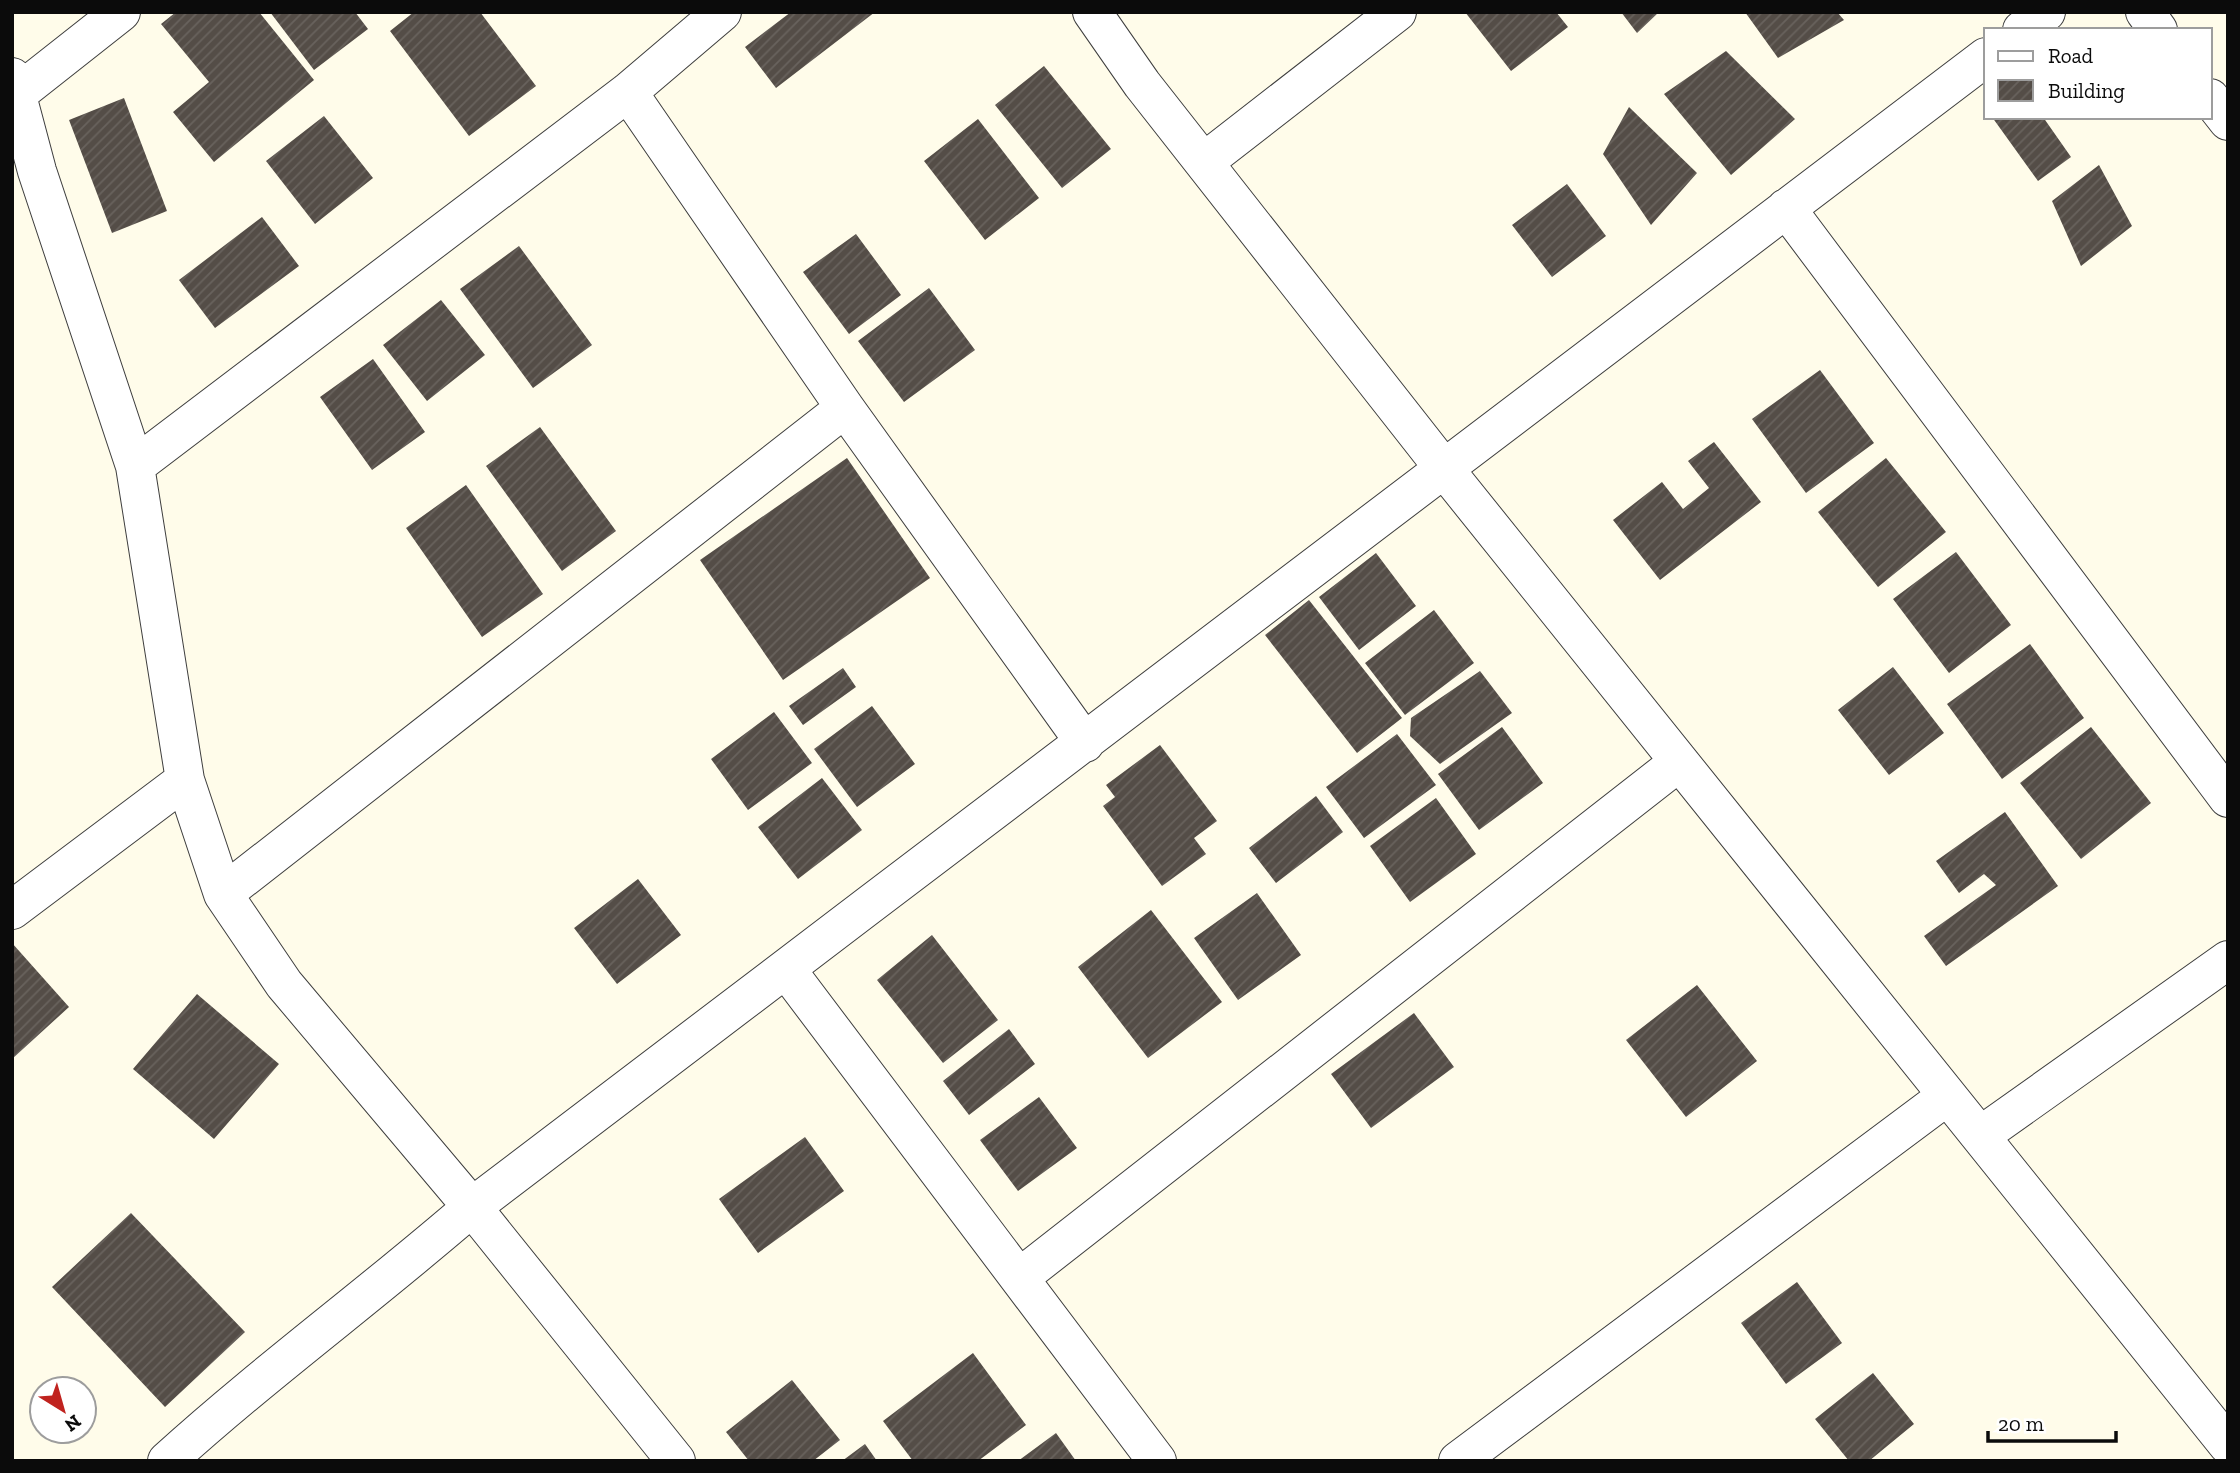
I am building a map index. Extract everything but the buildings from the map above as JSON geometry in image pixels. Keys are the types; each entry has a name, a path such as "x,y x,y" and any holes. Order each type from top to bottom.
{"street":[{"path":"121,12 14,90 37,171 135,466 185,780 223,894 284,984 472,1207 667,1457"},
{"path":"135,466 628,92 723,12"},
{"path":"1091,12 1204,162 1442,466 2228,1445"},
{"path":"1204,162 1397,12"},
{"path":"2025,28 2046,12"},
{"path":"2144,12 2156,28"},
{"path":"167,1461 220,1413 392,1277 472,1207 1085,743 1442,466 1984,59"},
{"path":"628,92 845,408 1085,743"},
{"path":"2212,101 2228,121"},
{"path":"1786,208 2228,798"},
{"path":"223,894 845,408"},
{"path":"1019,1278 1679,762"},
{"path":"12,910 185,780"},
{"path":"1980,1136 2228,960"},
{"path":"786,969 1157,1461"},
{"path":"1458,1461 1947,1096"}]}
